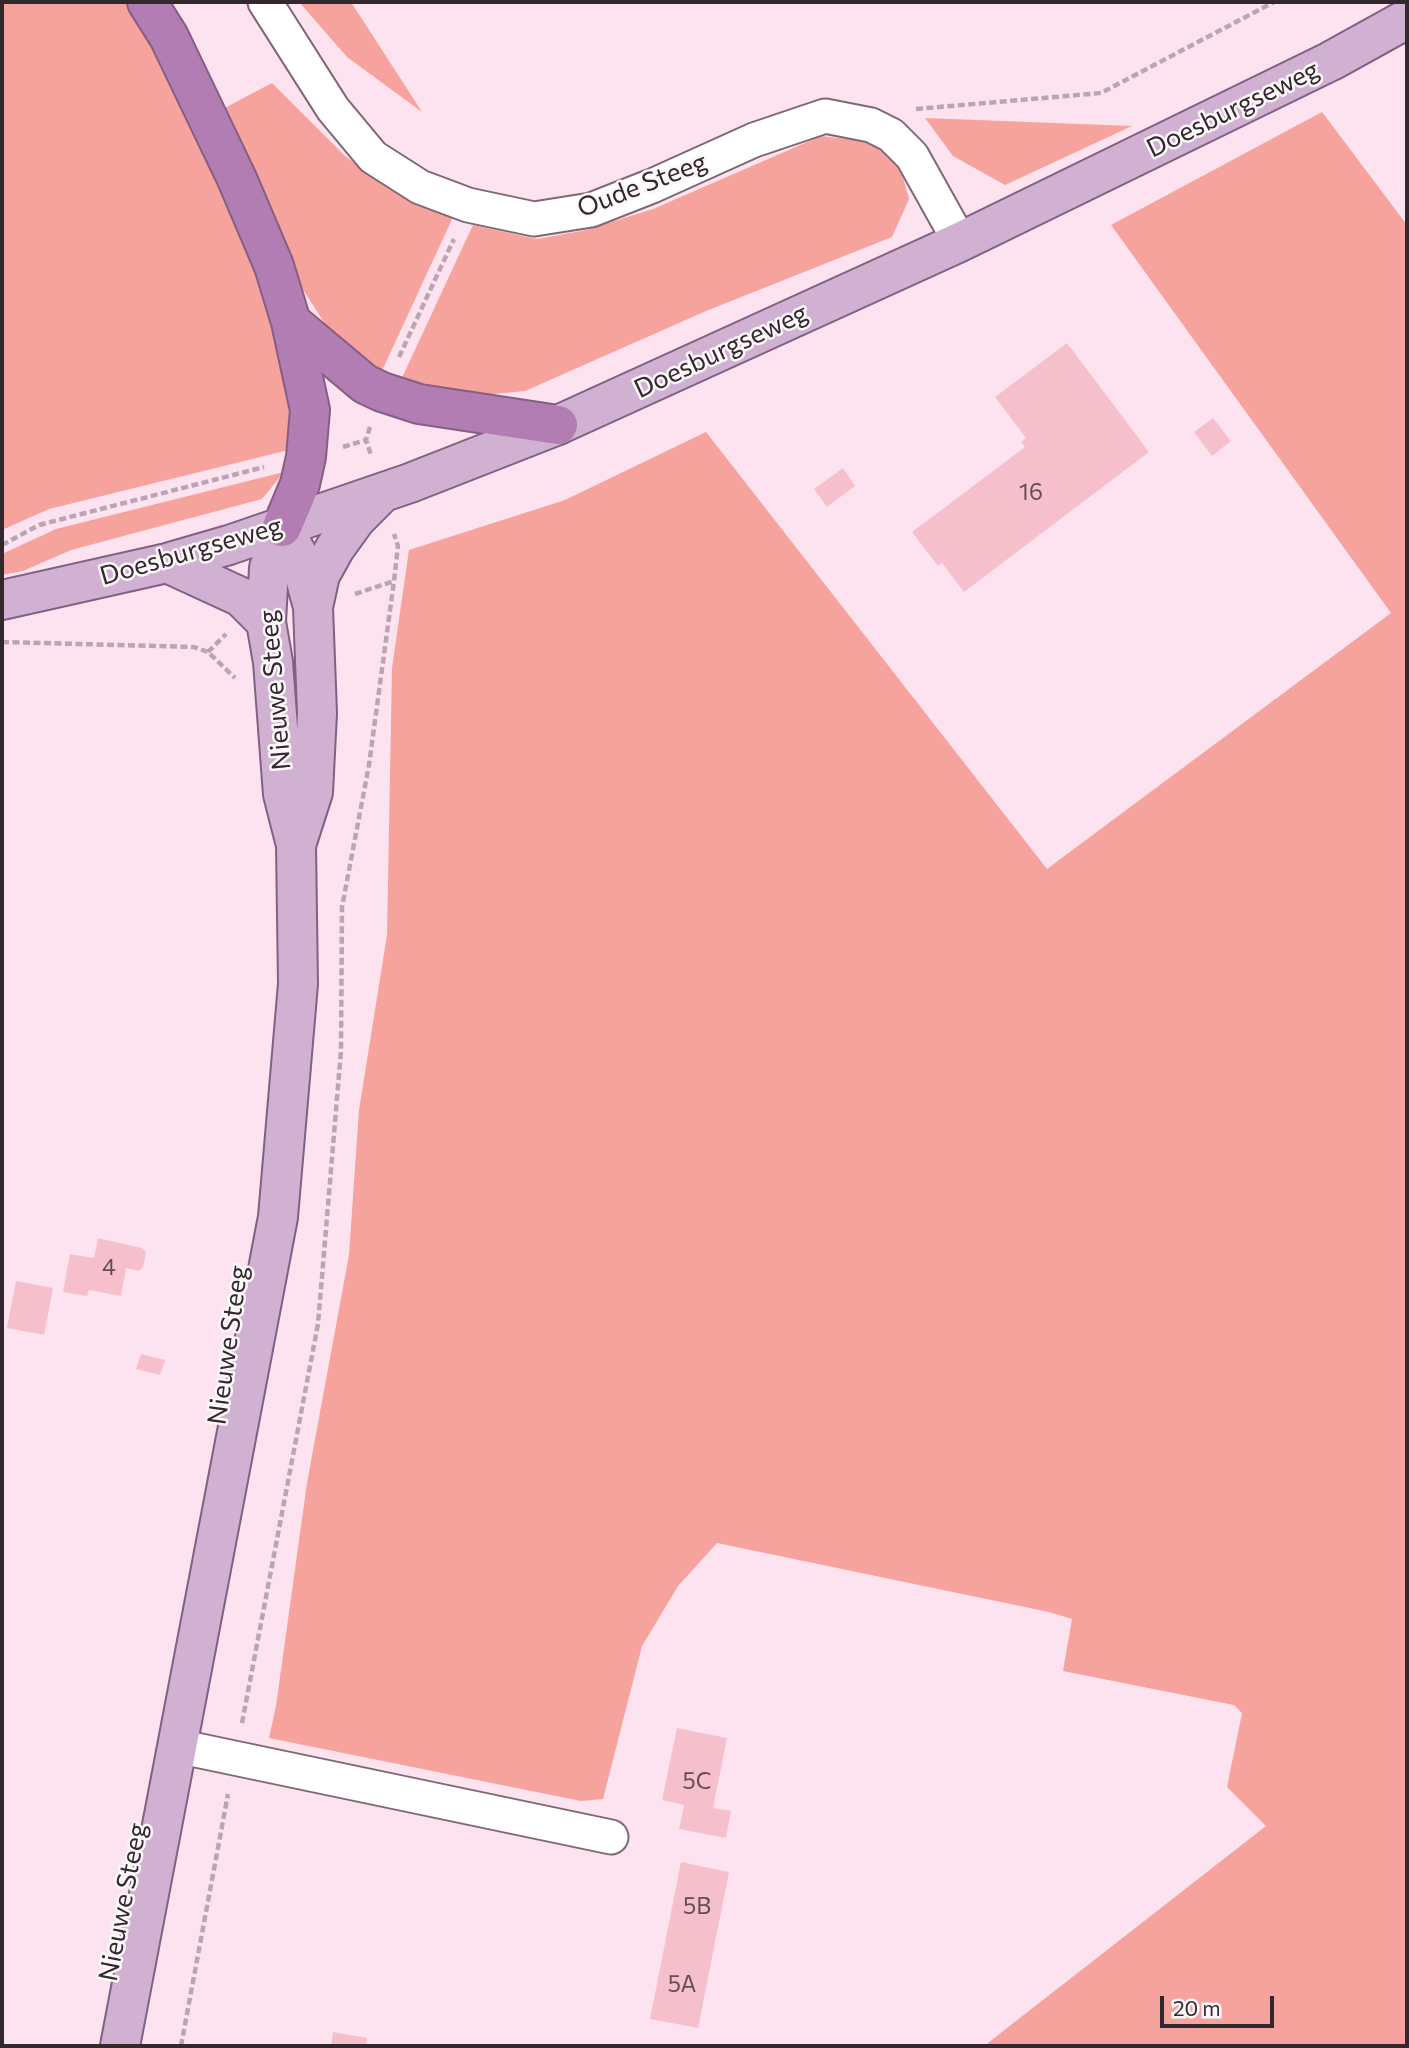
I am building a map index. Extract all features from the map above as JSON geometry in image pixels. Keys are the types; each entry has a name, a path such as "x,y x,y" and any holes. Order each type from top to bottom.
{"highway":[{"path":"147,2 169,37 237,179 274,266 291,322 310,410 306,457 300,484 282,527"},
{"path":"291,322 365,384 382,391 419,404 558,425"}],"main road":[{"name":"Doesburgseweg","path":"2,600 167,563 282,527 558,425 960,242 1318,67 1407,19"},
{"path":"313,607 320,575 335,548 356,519 384,491"},
{"name":"Nieuwe Steeg","path":"282,527 300,559 313,607 317,713 313,792 296,845"},
{"name":"Nieuwe Steeg","path":"120,2046 278,1217 298,984 296,845 283,794 276,699 266,622 269,568 282,527"},
{"path":"167,563 241,597 266,622"}],"street":[{"name":"Oude Steeg","path":"265,2 333,109 373,156 420,187 468,205 534,219 591,210 754,140 825,116 871,125 891,135 912,156 960,242"},
{"path":"177,1746 611,1837"}],"path":[{"path":"914,109 1101,93 1274,2"},
{"path":"2,545 38,525 366,440 382,391 443,267 468,205"},
{"name":"Nieuwe Steeg","path":"2,642 194,647 208,652 237,681"}],"shaded area":[{"path":"2,2 128,2 210,154 279,329 296,424 293,449 49,509 2,530"},
{"path":"299,2 351,2 422,112 347,57"},
{"path":"272,83 345,156 390,188 454,215 380,375 334,338 286,263 219,111"},
{"path":"1322,112 1407,225 1407,2046 984,2046 1266,1826 1227,1787 1242,1713 1234,1705 1063,1671 1072,1619 717,1543 678,1586 642,1646 603,1799 581,1801 269,1738 276,1706 307,1483 349,1255 359,1110 387,935 392,668 409,550 565,500 706,432 1047,869 1391,613 1111,225"},
{"path":"925,118 1132,126 1005,185 953,156"},
{"path":"821,136 874,142 901,170 909,199 892,237 706,311 525,391 464,397 400,382 473,225 537,239 586,230 653,209"},
{"path":"284,472 262,499 71,550 23,571 2,575 2,554 56,529"}],"building":[{"path":"1067,343 1149,452 964,592 942,563 938,566 912,532 1025,447 1021,442 1026,438 995,397"},
{"path":"1213,418 1231,441 1212,456 1194,432"},
{"path":"843,468 855,486 827,507 814,489"},
{"path":"98,1238 142,1248 146,1252 143,1267 138,1271 126,1268 121,1296 89,1290 87,1296 63,1292 70,1254 94,1258"},
{"path":"16,1281 53,1288 44,1335 7,1328"},
{"path":"141,1354 165,1360 160,1375 136,1369"},
{"path":"677,1728 727,1738 713,1808 731,1811 726,1838 679,1829 684,1805 662,1800"},
{"path":"681,1862 729,1872 698,2028 650,2019"},
{"path":"333,2032 367,2038 366,2046 331,2046"}]}
